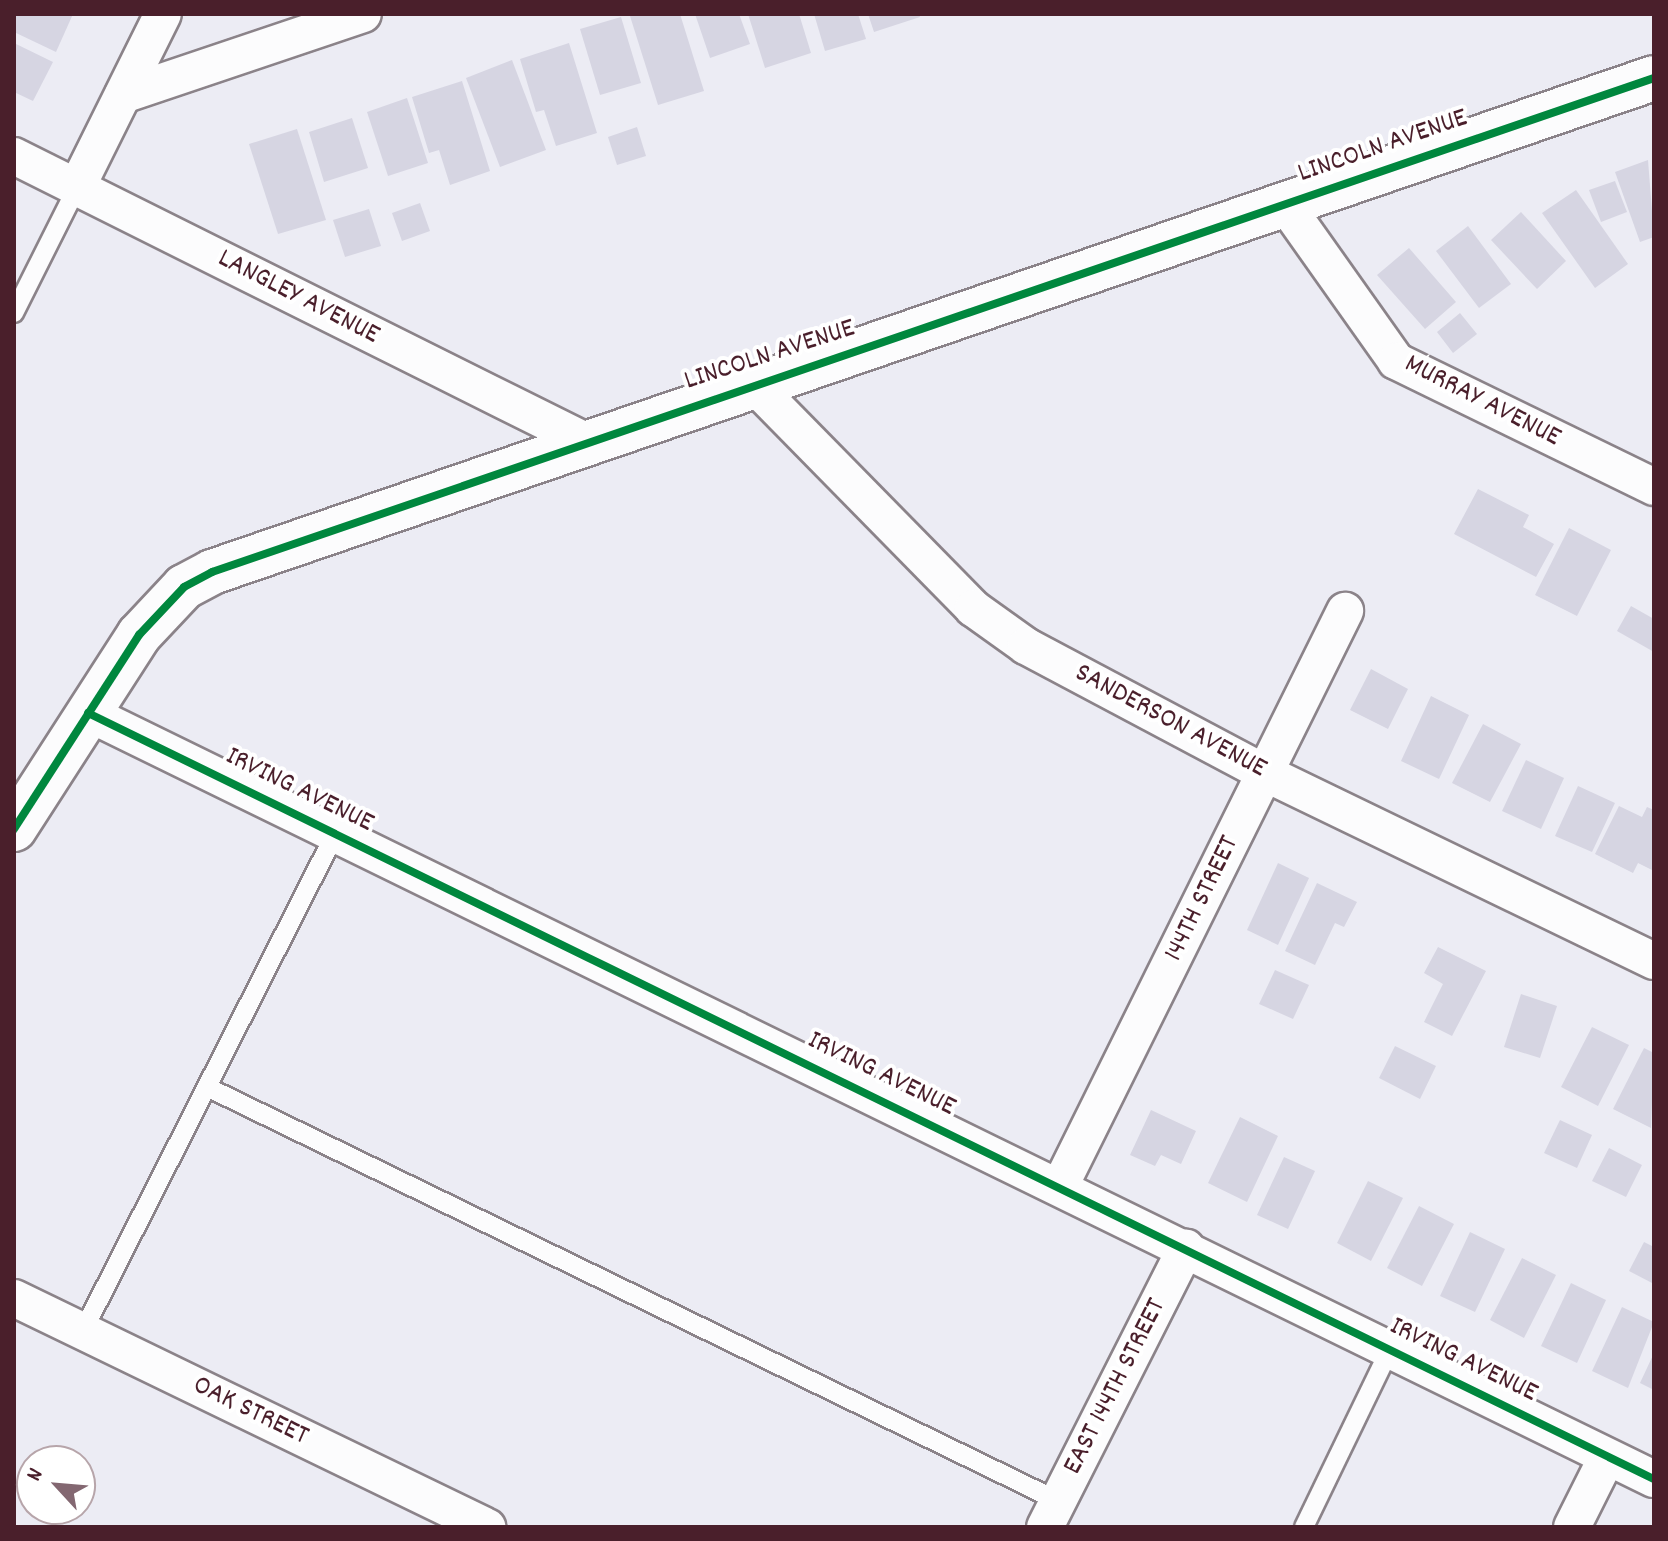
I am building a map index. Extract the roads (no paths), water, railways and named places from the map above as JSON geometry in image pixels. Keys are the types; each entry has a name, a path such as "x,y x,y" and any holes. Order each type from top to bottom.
{"street":[{"path":"77,187 163,14"},
{"path":"123,95 363,14"},
{"name":"LINCOLN AVENUE","path":"14,829 139,635 184,587 267,551 583,440 754,385 1654,78"},
{"name":"LANGLEY AVENUE","path":"14,156 583,440"},
{"name":"MURRAY AVENUE","path":"1285,204 1396,361 1654,487"},
{"name":"SANDERSON AVENUE","path":"754,385 973,608 1026,646 1265,773 1654,961"},
{"name":"144TH STREET","path":"1060,1186 1345,611"},
{"name":"IRVING AVENUE","path":"88,713 1654,1479"},
{"name":"EAST 144TH STREET","path":"1052,1514 1186,1248"},
{"name":"OAK STREET","path":"14,1298 83,1331 434,1516 487,1527"},
{"path":"1572,1527 1607,1457"}],"lane":[{"path":"14,313 77,187"},
{"path":"83,1331 335,834"},
{"path":"207,1087 1052,1514"},
{"path":"1304,1527 1390,1349"}]}
